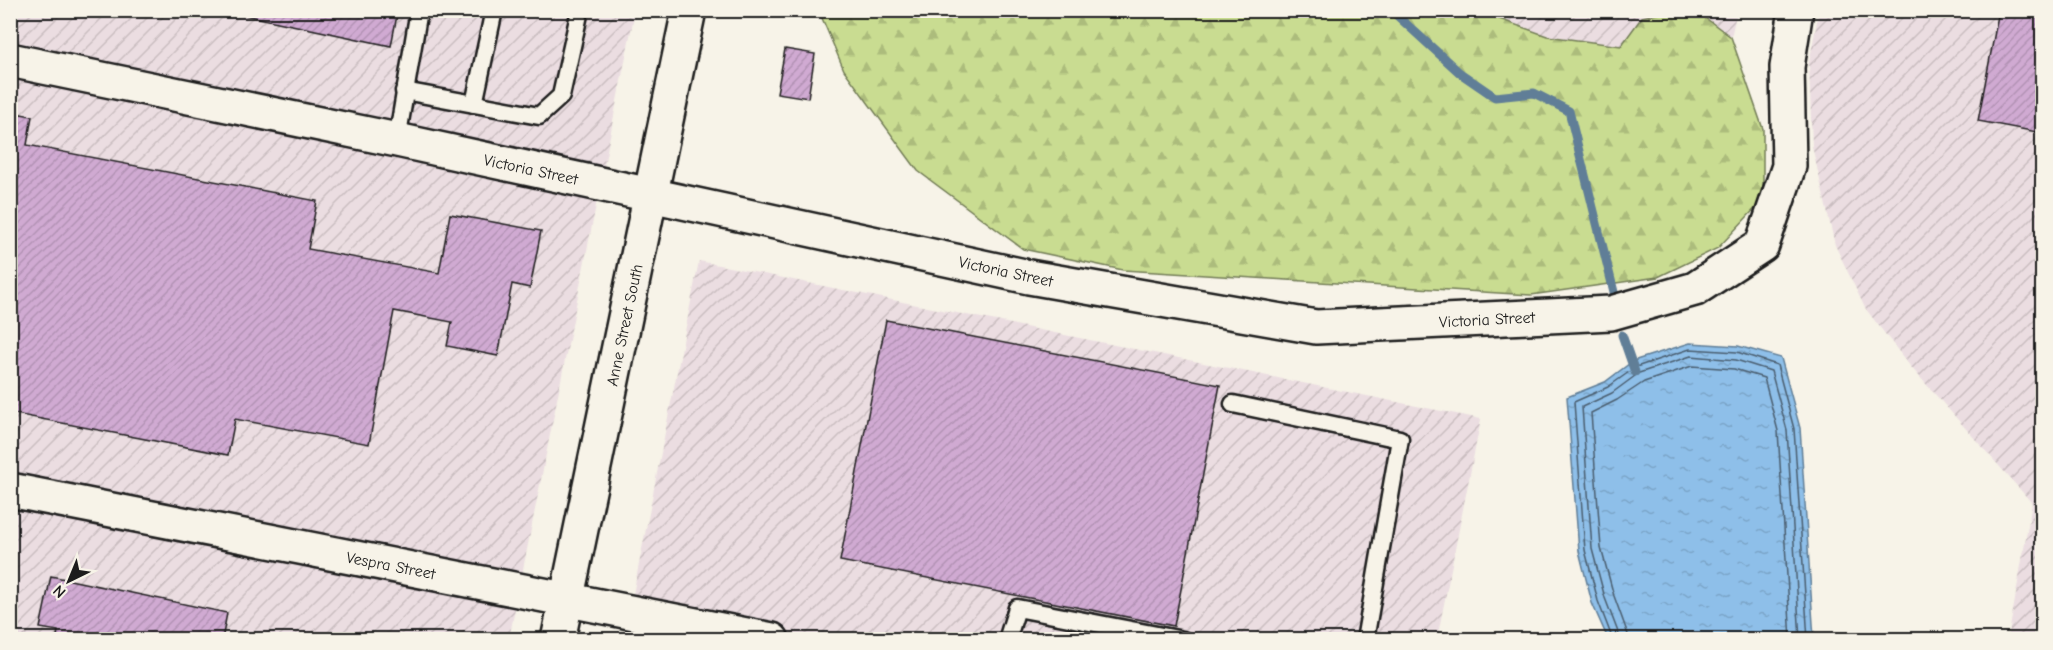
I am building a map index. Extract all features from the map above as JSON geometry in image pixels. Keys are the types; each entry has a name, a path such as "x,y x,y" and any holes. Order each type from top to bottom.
{"street":[{"name":"Anne Street South","path":"558,639 688,10"},
{"name":"Victoria Street","path":"10,60 651,194 1029,277 1316,327 1611,313 1695,289 1762,244 1789,166 1787,67 1797,10"},
{"name":"Vespra Street","path":"10,490 772,639"}],"lane":[{"path":"397,140 419,10"},
{"path":"474,104 494,10"},
{"path":"404,91 539,116 561,96 580,10"},
{"path":"1233,404 1400,439 1365,639"},
{"path":"1007,639 1017,608 1183,639"}],"shaded area":[{"path":"10,11 635,11 509,639 11,639"},
{"path":"1474,11 1672,11 1642,17 1621,46 1547,36"},
{"path":"1696,11 1737,11 1731,37"},
{"path":"1819,11 2042,11 2042,639 2008,639 2032,503 1910,366 1865,308 1835,245 1812,146 1809,63"},
{"path":"699,261 1481,419 1437,639 624,640"}],"green space":[{"path":"1474,10 1547,36 1621,46 1642,17 1672,11 1696,11 1731,37 1763,129 1763,200 1718,248 1658,277 1531,295 1123,270 1023,249 918,171 844,70 819,11"}],"water":[{"path":"1690,343 1738,346 1781,358 1800,428 1814,639 1608,639 1592,603 1579,551 1567,397 1605,382 1633,361"}],"building":[{"path":"221,10 398,10 391,46"},
{"path":"1999,10 2042,10 2042,133 1978,121"},
{"path":"785,49 815,54 808,98 777,93"},
{"path":"10,112 32,116 27,145 317,201 308,249 439,273 450,214 541,231 530,288 512,284 498,356 447,346 452,322 394,311 369,444 235,419 228,455 10,413"},
{"path":"886,320 1220,385 1174,626 840,561"},
{"path":"51,576 227,613 222,640 56,640 58,631 40,628"}],"waterway":[{"path":"1391,10 1460,73 1495,97 1534,93 1569,111 1616,300"},
{"path":"1622,335 1635,372"}]}
